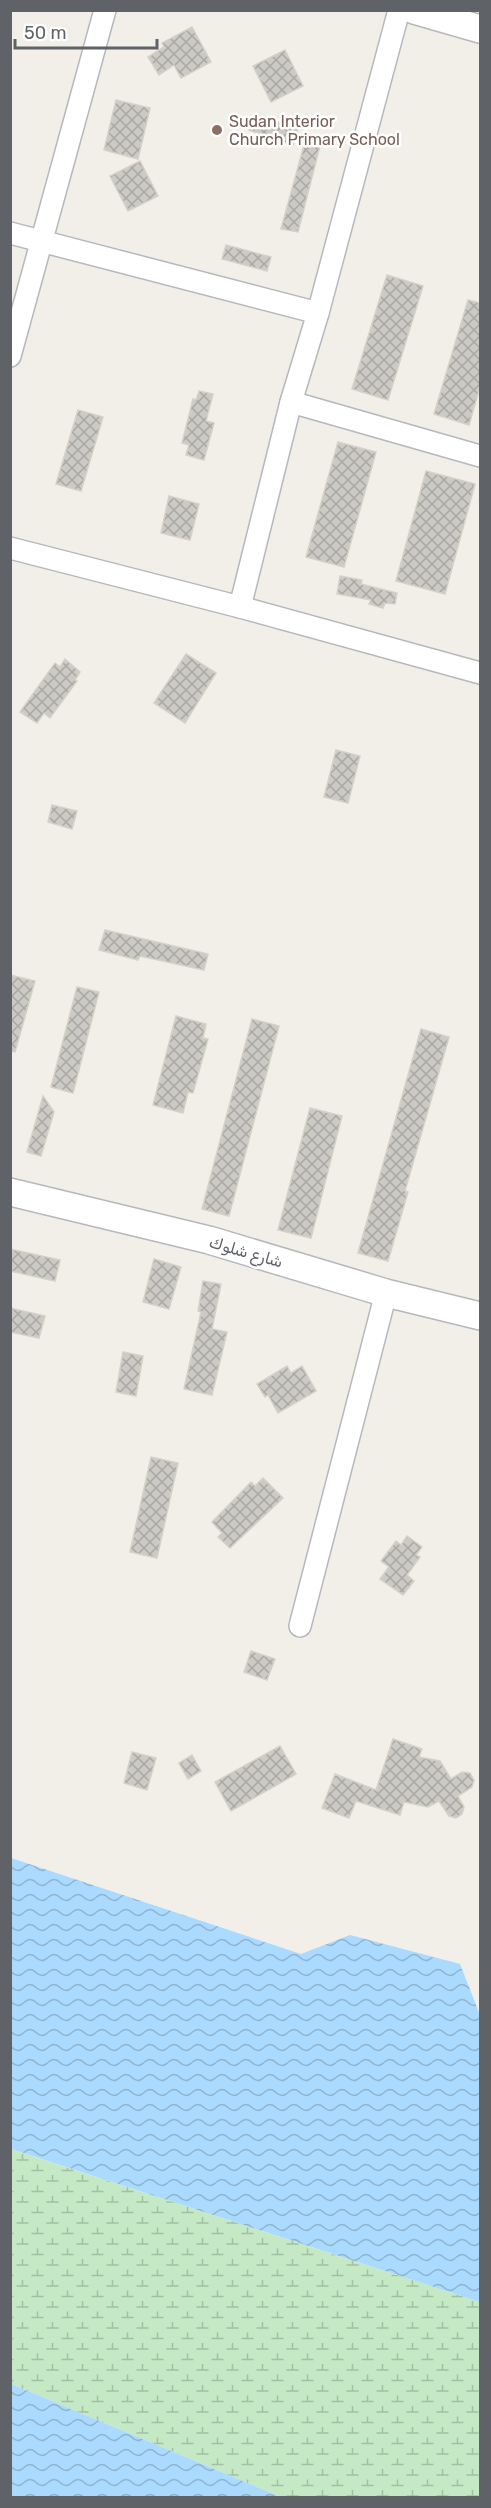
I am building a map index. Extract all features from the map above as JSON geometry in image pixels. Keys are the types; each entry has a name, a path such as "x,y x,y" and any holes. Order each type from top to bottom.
{"street":[{"path":"10,356 105,10"},
{"path":"240,607 291,402 318,313 399,10"},
{"path":"414,10 480,29"},
{"path":"10,233 318,313"},
{"path":"291,402 480,456"},
{"path":"10,548 240,607 480,673"},
{"name":"شارع شلوك","path":"10,1192 209,1240 386,1293 480,1316"},
{"path":"300,1626 386,1293"}],"green space":[{"path":"10,2149 480,2302 480,2497 281,2497 11,2384"}],"water":[{"path":"11,1858 301,1954 350,1935 460,1964 480,2015 480,2302 11,2149"},
{"path":"11,2384 281,2497 11,2497"}],"building":[{"path":"192,27 211,62 181,78 174,65 159,75 148,57 164,47 162,43"},
{"path":"285,50 303,86 271,102 253,66"},
{"path":"116,100 150,108 138,159 104,150"},
{"path":"254,114 298,129 293,145 249,130"},
{"path":"306,138 321,142 298,232 281,229"},
{"path":"140,161 158,196 128,211 110,176"},
{"path":"226,245 271,257 267,271 222,259"},
{"path":"387,275 423,286 388,400 352,389"},
{"path":"468,300 480,303 480,387 469,425 434,414"},
{"path":"199,391 213,394 206,421 214,423 204,460 186,455 189,445 182,443 193,399 196,400"},
{"path":"78,410 103,417 81,491 56,484"},
{"path":"338,442 376,452 344,567 306,557"},
{"path":"426,471 475,484 445,594 396,581"},
{"path":"169,496 199,504 190,540 161,533"},
{"path":"340,576 362,580 361,584 397,593 395,604 385,603 383,608 369,604 371,600 337,594"},
{"path":"186,654 216,673 185,723 154,703"},
{"path":"65,659 80,672 75,680 77,681 50,718 44,713 37,723 20,712 55,663 60,667"},
{"path":"336,750 360,756 348,803 324,797"},
{"path":"52,805 77,811 72,829 48,822"},
{"path":"105,930 208,954 204,970 140,956 138,960 99,950"},
{"path":"10,975 35,981 15,1052 10,1051"},
{"path":"77,987 99,992 73,1093 51,1087"},
{"path":"176,1016 206,1024 203,1038 208,1039 193,1093 188,1092 183,1113 153,1105"},
{"path":"252,1019 279,1026 229,1216 202,1209"},
{"path":"421,1029 449,1037 405,1191 408,1192 388,1261 358,1253"},
{"path":"43,1096 54,1112 41,1156 27,1152"},
{"path":"310,1108 342,1116 311,1238 278,1230"},
{"path":"10,1249 60,1260 55,1281 10,1271"},
{"path":"154,1259 181,1267 169,1309 143,1302"},
{"path":"203,1281 221,1284 212,1329 227,1332 212,1395 184,1389 201,1312 198,1311"},
{"path":"10,1308 45,1316 39,1338 10,1332"},
{"path":"123,1352 143,1356 136,1396 116,1392"},
{"path":"287,1366 291,1373 302,1366 316,1391 278,1413 268,1395 265,1397 257,1384"},
{"path":"151,1457 178,1463 157,1558 130,1552"},
{"path":"263,1478 283,1498 230,1548 218,1537 222,1533 212,1522 251,1482 255,1486"},
{"path":"407,1536 422,1547 416,1555 420,1557 407,1575 414,1581 403,1595 380,1579 389,1567 381,1561 396,1541 401,1545"},
{"path":"251,1651 275,1659 267,1680 244,1672"},
{"path":"393,1739 422,1749 419,1757 440,1761 451,1779 462,1772 470,1773 474,1780 472,1787 458,1796 464,1807 462,1814 456,1818 449,1816 439,1801 428,1807 404,1802 400,1815 356,1801 349,1818 322,1808 335,1774 376,1790"},
{"path":"280,1746 296,1774 231,1811 215,1782"},
{"path":"132,1752 156,1758 147,1790 124,1783"},
{"path":"192,1755 201,1771 188,1779 179,1763"}],"place":[{"name":"Sudan Interior Church Primary School","path":"217,130"}]}
